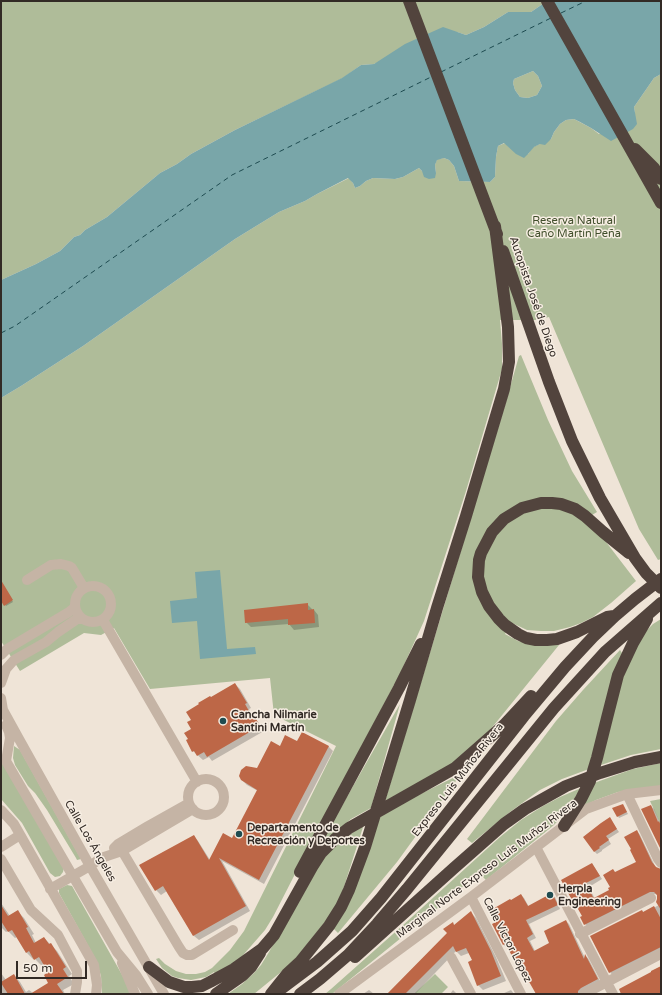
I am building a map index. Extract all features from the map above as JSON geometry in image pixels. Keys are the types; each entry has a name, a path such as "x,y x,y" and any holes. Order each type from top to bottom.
{"highway":[{"name":"Autopista José de Diego","path":"409,1 493,223 549,382 572,441 600,498 635,558 646,573 661,588"},
{"path":"547,1 661,203"},
{"path":"623,136 654,168 661,179"},
{"path":"272,994 287,974 300,962 329,926 342,907 349,890 365,847 504,389 509,362 508,327 493,223"},
{"path":"615,616 607,617 576,632 557,639 531,639 518,634 499,619 482,592 479,573 480,553 492,532 512,513 522,508 541,503 552,503 561,504 575,509 635,558"},
{"name":"Expreso Luis Muñoz Rivera","path":"272,994 317,962 352,930 382,898 524,716 565,667 615,616 661,579"},
{"path":"564,826 581,799 590,781 618,675 633,643 658,605"},
{"path":"300,994 320,979 348,954 377,924 554,708 606,652 658,605"},
{"path":"216,994 243,975 251,967 262,949 285,899 400,688 437,608"},
{"path":"149,967 164,979 184,987 202,986 224,975 262,949 274,935 312,867 334,839 349,828 455,768 504,725 543,683 565,667"},
{"path":"320,979 342,968 504,824 525,809 566,786 600,773 635,762 661,758"}],"street":[{"path":"26,580 51,565 66,564 72,568 84,588"},
{"path":"97,586 106,590 109,594 112,607 108,615 103,620 94,623 82,619 78,615 75,607 76,597 84,588 97,586"},
{"path":"1,655 7,649 75,607"},
{"path":"1,683 6,669 14,660 46,642 77,619 82,619"},
{"path":"103,620 197,782"},
{"name":"Calle Los Ángeles","path":"1,698 3,710 90,866 164,994"},
{"path":"1,716 9,732 10,738 6,761 117,952 135,994"},
{"path":"206,780 216,782 223,790 224,800 220,809 211,815 201,815 191,806 188,800 189,793 197,782 206,780"},
{"name":"Marginal Norte Expreso Luis Muñoz Rivera","path":"339,994 471,897 586,809 628,794 661,790"},
{"path":"628,794 661,863"},
{"path":"50,889 191,806"},
{"path":"1,810 14,824 94,965 98,985 96,994"},
{"path":"1,847 20,835"},
{"path":"120,847 183,953 192,955 233,930"},
{"path":"536,848 613,994"},
{"path":"1,859 31,910 58,935 77,971 75,994"},
{"name":"Calle Víctor López","path":"471,897 521,994"},
{"path":"580,934 651,898"},
{"path":"117,952 136,975 148,994"},
{"path":"584,994 661,954"},
{"path":"451,957 471,994"}],"green space":[{"path":"1,1 547,1 531,12 508,12 484,27 466,35 457,32 374,64 361,65 343,78 235,130 191,154 177,164 160,173 107,217 85,230 80,235 74,237 60,251 1,280"},
{"path":"533,71 538,76 542,86 537,95 528,98 520,97 515,90 513,83 514,79"},
{"name":"Reserva Natural Caño Martín Peña","path":"661,74 661,559 658,560 639,529 549,317 537,320 500,320 502,369 466,491 424,621 399,676 265,930 238,961 216,977 214,972 206,977 191,980 172,976 162,968 156,959 159,958 176,971 186,974 205,972 212,968 230,950 244,931 336,746 274,715 270,678 150,689 114,628 101,635 84,633 20,671 1,641 1,398 83,346 235,239 279,212 305,201 349,178 355,188 373,178 395,179 403,177 419,168 422,171 436,173 435,165 437,159 444,158 449,160 454,166 459,181 490,182 495,177 498,146 505,143 509,147 528,154 533,147 551,139 560,124 566,120 574,119 599,134 635,114 634,107 654,78"},
{"path":"521,355 548,420 572,471 597,512 592,515 603,538 636,581 593,617 570,627 554,631 541,631 527,630 512,623 505,634 518,641 530,644 559,645 477,746 464,759 385,801 519,356"},
{"path":"661,619 661,749 631,755 601,765 620,683 643,634 653,624"},
{"path":"620,650 622,653 589,769 562,779 540,790 472,843 467,839 556,721"},
{"path":"400,704 371,808 351,819 334,834 316,855 332,823"},
{"path":"14,746 20,750 81,859 77,860 47,810 28,786 15,765 13,758"},
{"path":"1,760 64,867 60,876 55,877 50,873 22,823 1,799"},
{"path":"661,763 661,786 618,792 586,805 584,803 594,783 633,769"},
{"path":"461,774 397,862 338,933 332,927 382,813"},
{"path":"581,788 564,814 554,825 486,880 479,873 332,994 325,994 500,837 521,820 543,806"},
{"path":"661,799 661,825 650,801"},
{"path":"364,824 342,893 333,912 292,963 254,994 228,994 242,984 261,965 303,890 326,853"},
{"path":"67,885 72,886 125,980 130,994 102,994 101,976 96,960 59,893 59,889"},
{"path":"435,974 448,987 441,994 414,994"}],"water":[{"path":"547,1 661,1 661,74 654,78 634,107 637,124 633,129 611,141 574,119 566,120 560,124 551,139 545,145 540,144 534,147 524,158 516,154 504,143 498,146 495,177 490,182 459,181 454,166 449,160 444,158 437,160 435,165 435,178 429,179 424,177 419,168 403,177 395,179 373,178 355,188 353,183 348,178 305,201 279,212 235,239 83,346 1,398 1,280 60,251 74,237 80,235 85,230 107,217 160,173 177,164 191,154 235,130 342,78 361,65 374,64 405,44 443,27 466,35 484,27 508,12 531,12","holes":["533,71 538,76 542,86 537,95 528,98 520,97 515,90 513,83 514,79"]},
{"path":"220,570 227,649 255,647 256,654 200,659 197,621 172,623 170,601 197,598 195,572"}],"building":[{"path":"1,580 13,600 4,606 1,601"},
{"path":"308,603 308,610 314,609 315,623 288,625 288,619 245,623 244,610"},
{"name":"Cancha Nilmarie Santini Martín","path":"235,683 247,703 245,704 253,718 255,717 260,726 207,757 204,752 197,756 194,751 192,752 186,740 188,739 184,733 191,729 187,722 191,720 186,712 199,704 198,703"},
{"name":"Departamento de Recreación y Deportes","path":"302,732 329,746 259,880 219,858 246,906 193,936 163,886 155,891 139,865 194,835 209,860 223,833 232,838 257,790 241,780 239,776 241,770 246,766 257,768 271,741 280,746 285,735 297,741"},
{"path":"623,804 627,812 617,817 612,808"},
{"path":"651,805 661,826 661,850 641,809"},
{"path":"610,817 617,829 606,836 609,840 594,852 583,837"},
{"path":"637,830 652,862 656,867 661,869 661,910 656,902 657,895 654,892 650,892 584,925 580,917 582,916 561,880 592,863 600,876 586,883 593,897 594,898 609,890 608,888 610,887 603,875 613,869 615,872 636,862 624,837"},
{"path":"552,893 558,905 526,920 533,934 527,938 534,951 549,943 544,931 566,920 584,959 585,954 598,979 581,988 578,991 578,994 536,994 519,964 517,964 505,944 503,945 492,924 498,921 491,910 510,899 511,900 521,894 528,906"},
{"path":"1,905 8,916 18,910 28,927 26,928 34,943 44,937 49,944 51,943 66,967 63,969 68,977 57,984 64,994 30,994 48,983 44,975 48,972 39,957 34,960 29,951 26,953 12,930 8,932 1,921"},
{"path":"654,906 661,919 661,947 609,973 590,936 642,910 643,912"},
{"path":"471,911 491,951 501,976 477,986 468,962 472,960 466,948 456,952 453,946 405,994 387,994 447,933 443,929 453,922 454,925"},
{"path":"661,966 661,994 621,994 619,989"},
{"path":"14,974 25,994 8,994 1,983"}],"ferry route":[{"path":"561,13 586,1"},
{"path":"441,72 551,18"},
{"path":"1,333 15,326 232,175 431,77"}],"place":[{"name":"Cancha Nilmarie Santini Martín","path":"223,721"},
{"name":"Departamento de Recreación y Deportes","path":"239,834"},
{"name":"Herpla Engineering","path":"550,895"}]}
